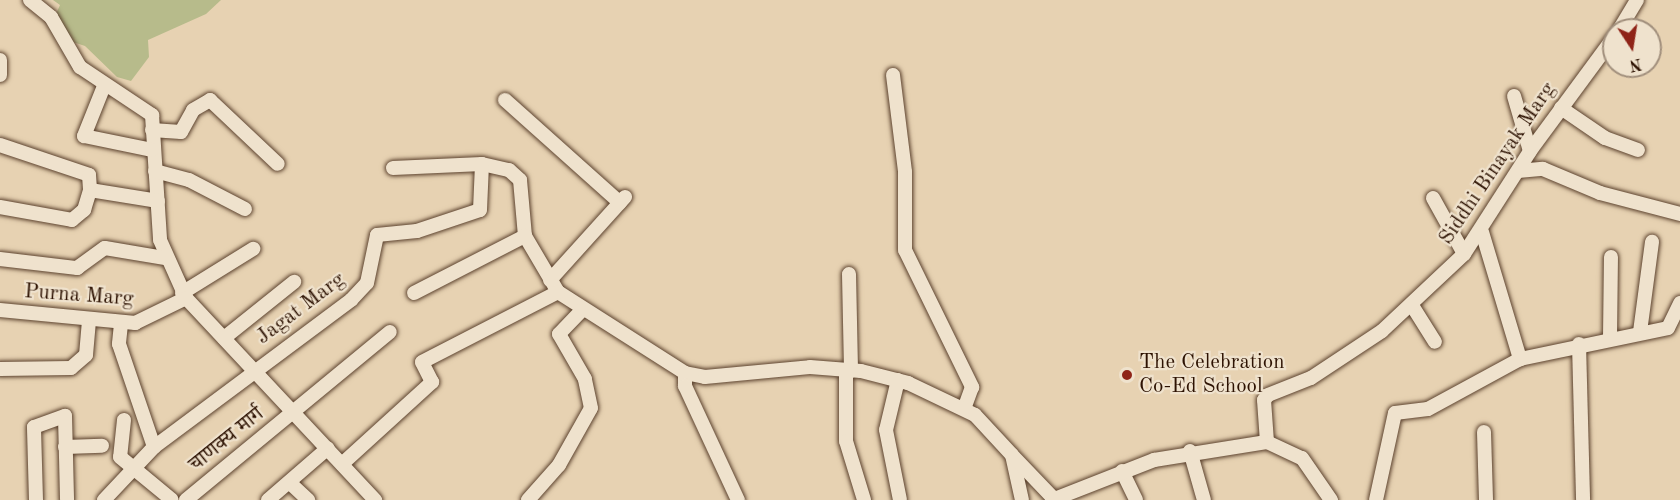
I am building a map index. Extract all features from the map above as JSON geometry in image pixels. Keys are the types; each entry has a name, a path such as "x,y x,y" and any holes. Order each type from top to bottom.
{"street":[{"path":"30,0 51,17 80,67 104,86 146,108 152,130 152,150 165,258 184,295 375,500"},
{"path":"1626,18 1637,0"},
{"name":"Siddhi Binayak Marg","path":"1267,442 1264,400 1268,394 1333,366 1413,307 1482,232 1530,151 1602,53"},
{"path":"0,60 0,75"},
{"path":"893,75 905,172 905,250 972,387 964,409"},
{"path":"104,86 84,136 152,150"},
{"path":"1514,96 1530,151"},
{"path":"152,130 182,132 193,110 210,100 278,164"},
{"path":"342,464 432,382 422,362 554,286 624,199 505,100"},
{"path":"1561,108 1605,138 1638,150"},
{"path":"0,145 89,175 90,190 84,210 72,220 0,207"},
{"path":"393,168 482,164 502,166 520,180 525,236 554,286 581,311 685,373 705,377 782,368 849,370 898,380 964,409 986,423 1012,455 1060,498 1122,471 1190,451 1267,442 1302,458 1317,473 1331,500"},
{"name":"Jagat Marg","path":"104,500 133,465 154,447 255,369 314,330 367,284 377,235 417,231 480,210 482,164"},
{"path":"1518,171 1543,169 1600,193 1680,214"},
{"path":"155,171 189,180 245,209"},
{"path":"90,190 158,201"},
{"path":"1433,198 1464,254"},
{"path":"1482,232 1520,359"},
{"path":"414,293 525,236"},
{"path":"1640,332 1652,242"},
{"path":"0,259 77,268 105,248 165,258"},
{"name":"Purna Marg","path":"0,310 121,324 152,319 253,249"},
{"path":"1610,337 1611,258"},
{"path":"849,274 846,441 864,500"},
{"path":"224,338 294,282"},
{"path":"1376,500 1395,413 1428,409 1520,359 1610,337 1668,328 1680,303"},
{"path":"1413,307 1435,342"},
{"path":"528,500 559,465 591,408 585,380 559,334 581,311"},
{"path":"0,369 71,368 86,355 89,321"},
{"path":"121,324 119,344 154,447"},
{"name":"चाणक्य मार्ग","path":"186,500 390,332"},
{"path":"1579,344 1583,500"},
{"path":"685,373 684,386 738,500"},
{"path":"898,380 886,430 900,500"},
{"path":"36,500 34,427 65,416 67,500"},
{"path":"124,420 120,456 172,500"},
{"path":"1484,432 1486,500"},
{"path":"65,447 102,446"},
{"path":"268,500 328,448"},
{"path":"1190,451 1204,500"},
{"path":"1012,455 1022,500"},
{"path":"1122,471 1136,500"},
{"path":"290,483 308,500"}],"green space":[{"path":"53,0 221,0 206,14 148,40 149,57 131,81 117,77 85,46 70,41 56,14 60,5"}],"place":[{"name":"The Celebration Co-Ed School","path":"1127,375"}]}
